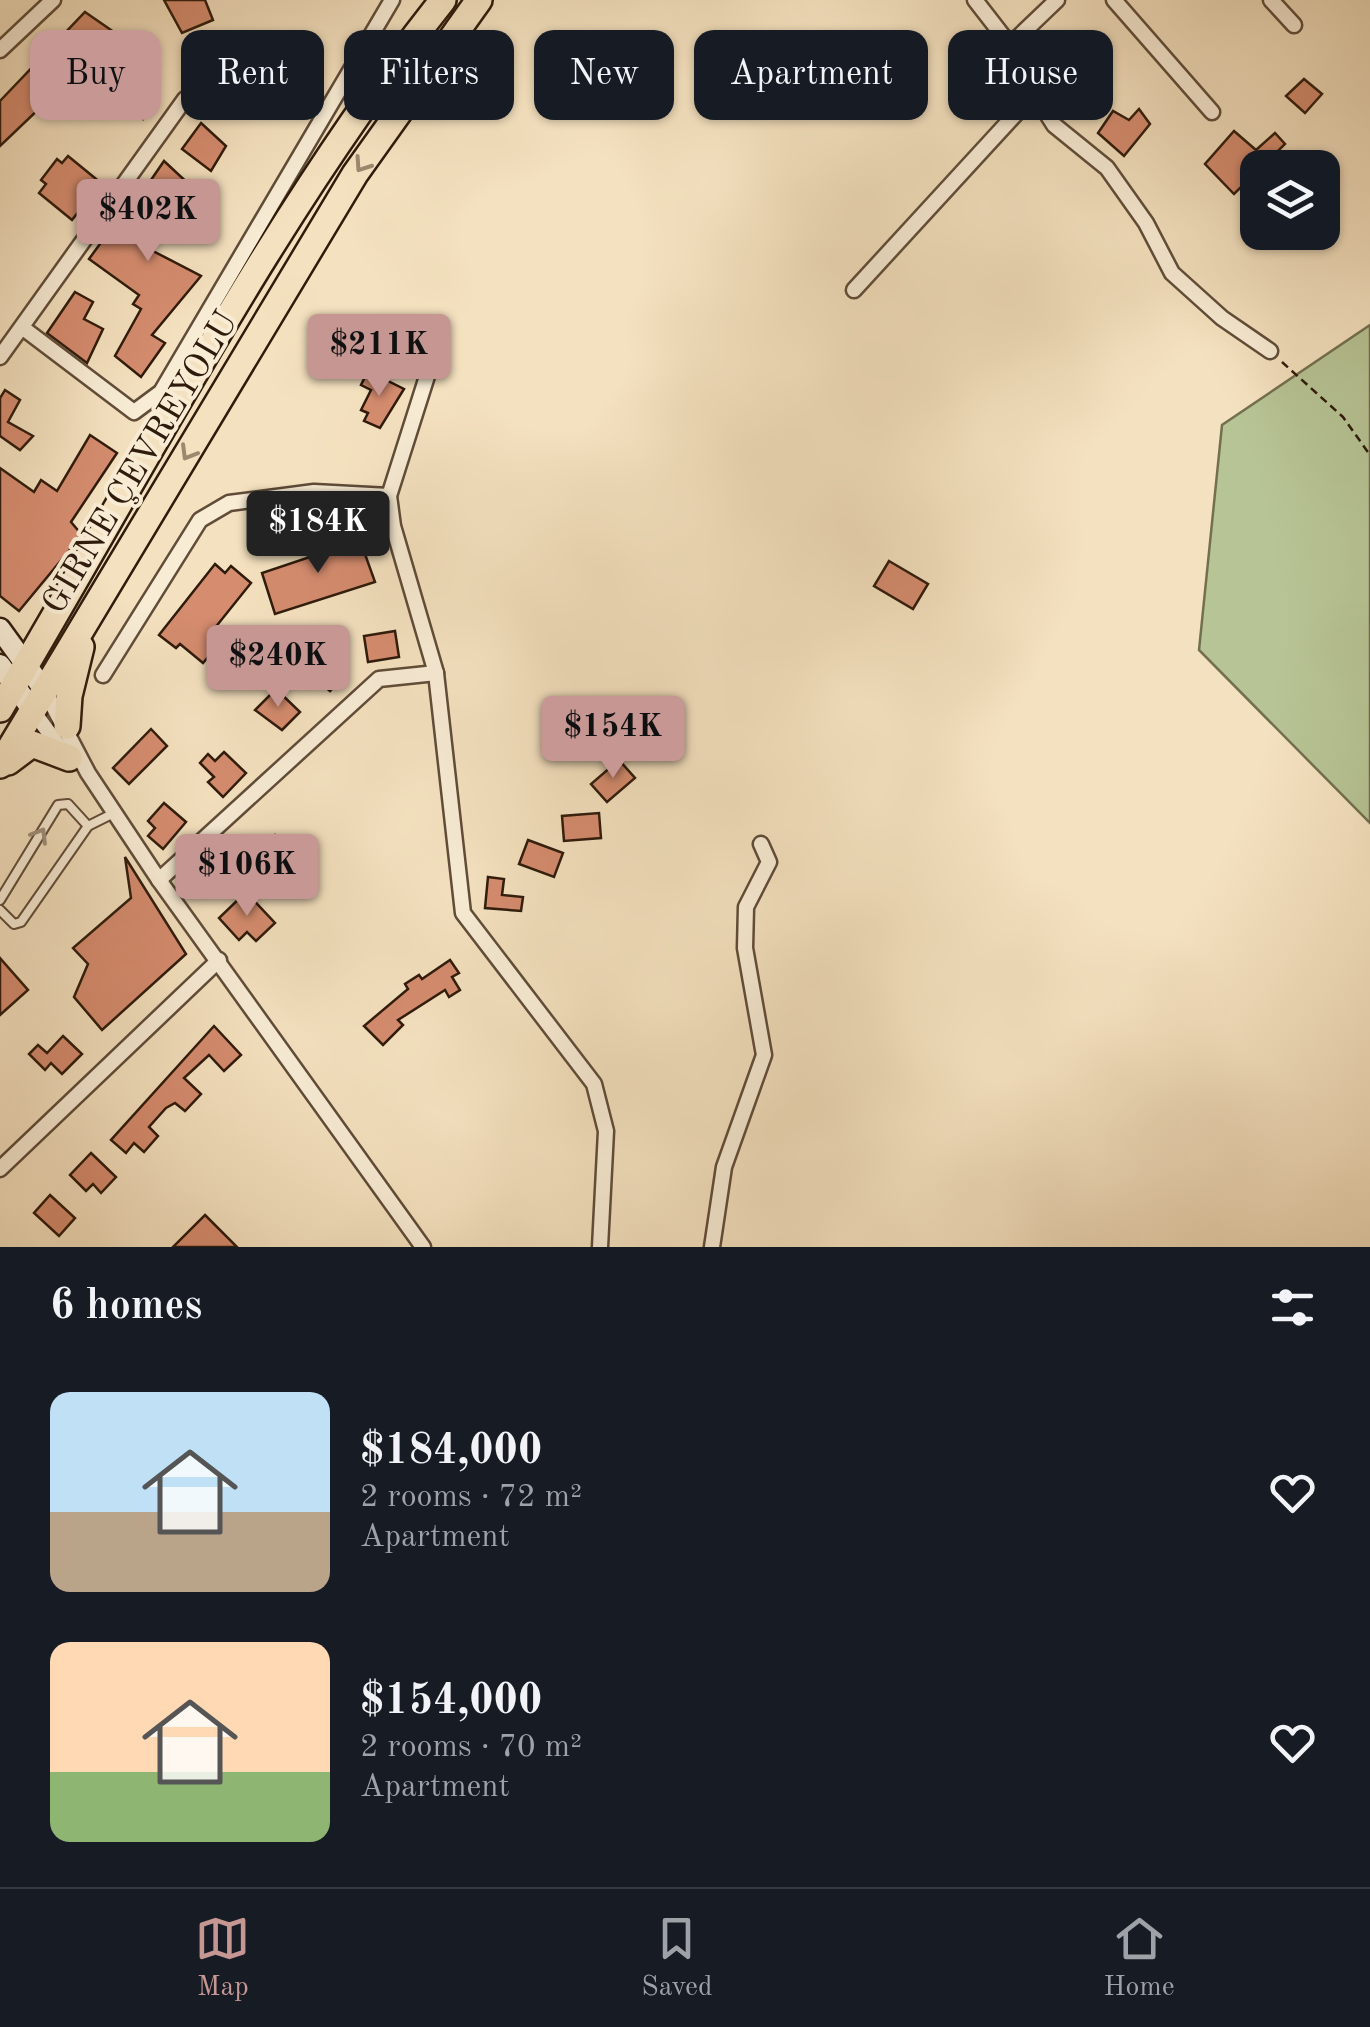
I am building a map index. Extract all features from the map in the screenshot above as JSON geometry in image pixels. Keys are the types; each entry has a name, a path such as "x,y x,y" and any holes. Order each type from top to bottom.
{"highway":[{"name":"GIRNE ÇEVREYOLU","path":"0,709 14,672 277,243 347,132 443,0"},
{"name":"GIRNE ÇEVREYOLU","path":"0,768 355,174 479,0"},
{"path":"67,726 69,696 88,618"},
{"path":"0,768 32,744 78,765"}],"street":[{"path":"0,50 53,0"},
{"path":"23,328 134,412 148,406 161,392 288,183 392,0"},
{"path":"975,0 998,30"},
{"path":"1026,30 1057,0"},
{"path":"1114,0 1212,112"},
{"path":"1271,0 1294,25"},
{"path":"0,357 181,105"},
{"path":"854,290 1010,120"},
{"path":"1051,120 1108,168 1146,223 1172,273 1222,318 1270,351"},
{"path":"429,370 389,496 393,526 436,672 464,914 594,1084 606,1131 600,1247"},
{"path":"103,675 200,520 229,503 314,492 389,496"},
{"path":"0,628 14,672 67,726 78,765"},
{"path":"158,880 378,679 436,672"},
{"path":"39,701 158,880 423,1247"},
{"path":"712,1247 724,1167 764,1055 745,948 746,907 769,862 761,844"},
{"path":"0,1169 219,960"}],"lane":[{"path":"0,900 58,805 68,804 88,826"},
{"path":"0,910 14,924 22,922 88,826 114,813"}],"path":[{"path":"1270,351 1342,417 1370,455"}],"green space":[{"path":"1370,325 1370,823 1199,650 1222,425"}],"building":[{"path":"164,0 205,0 213,20 181,31"},
{"path":"85,12 111,30 68,30"},
{"path":"30,70 30,117 0,146 0,101"},
{"path":"1304,79 1322,94 1305,113 1286,96"},
{"path":"1139,109 1150,124 1124,156 1098,133 1107,120 1113,120 1113,111 1129,120"},
{"path":"201,123 226,146 211,171 182,149"},
{"path":"1234,131 1256,150 1240,150 1240,188 1234,194 1205,164"},
{"path":"1275,133 1285,144 1279,150 1256,150"},
{"path":"68,156 101,183 72,220 39,193 46,184 41,180 57,159 62,163"},
{"path":"164,161 193,188 153,251 201,276 152,335 165,343 141,377 115,356 141,309 133,304 139,295 89,259 121,215 125,218"},
{"path":"75,292 93,302 84,319 103,329 87,363 47,333"},
{"path":"368,371 404,389 380,428 364,421 368,413 361,410 371,390 361,385"},
{"path":"5,390 20,400 8,422 33,436 20,450 0,436 0,398"},
{"path":"90,435 117,453 71,522 82,535 19,611 0,596 0,468 34,492 41,480 57,491"},
{"path":"351,539 361,544 358,550 365,554 375,582 275,614 262,573 310,557 307,547 325,540 328,547"},
{"path":"889,561 928,584 913,609 874,586"},
{"path":"215,564 225,573 231,566 251,583 210,634 220,643 203,663 180,644 176,648 159,635"},
{"path":"395,631 399,657 368,662 364,636"},
{"path":"326,654 346,673 330,691 309,674"},
{"path":"276,689 300,712 282,730 255,710"},
{"path":"151,729 167,746 129,784 113,768"},
{"path":"224,752 246,773 223,797 208,782 214,777 200,763 208,754 215,761"},
{"path":"619,760 635,778 607,802 591,784"},
{"path":"164,803 186,822 163,849 148,836 155,828 148,821"},
{"path":"599,813 601,838 564,841 562,816"},
{"path":"275,835 298,857 286,870 294,878 283,890 251,860"},
{"path":"528,840 563,853 554,877 519,864"},
{"path":"125,857 186,954 102,1030 74,997 88,964 73,948 131,898"},
{"path":"488,877 504,879 502,895 523,897 521,911 485,908"},
{"path":"246,892 275,923 256,941 247,932 239,940 219,918"},
{"path":"0,958 28,990 0,1015"},
{"path":"450,960 459,973 452,977 460,990 449,997 445,990 398,1020 403,1025 383,1045 364,1026 408,989 405,984 419,975 422,979"},
{"path":"214,1026 241,1055 224,1071 209,1055 184,1078 201,1094 185,1111 175,1103 166,1108 149,1127 158,1136 144,1152 134,1143 126,1153 111,1140"},
{"path":"63,1036 82,1054 62,1074 51,1063 45,1070 29,1054 38,1045 47,1053"},
{"path":"91,1153 116,1177 101,1193 93,1184 86,1191 70,1175"},
{"path":"50,1195 75,1218 59,1236 34,1213"},
{"path":"205,1215 237,1247 173,1247"}]}
